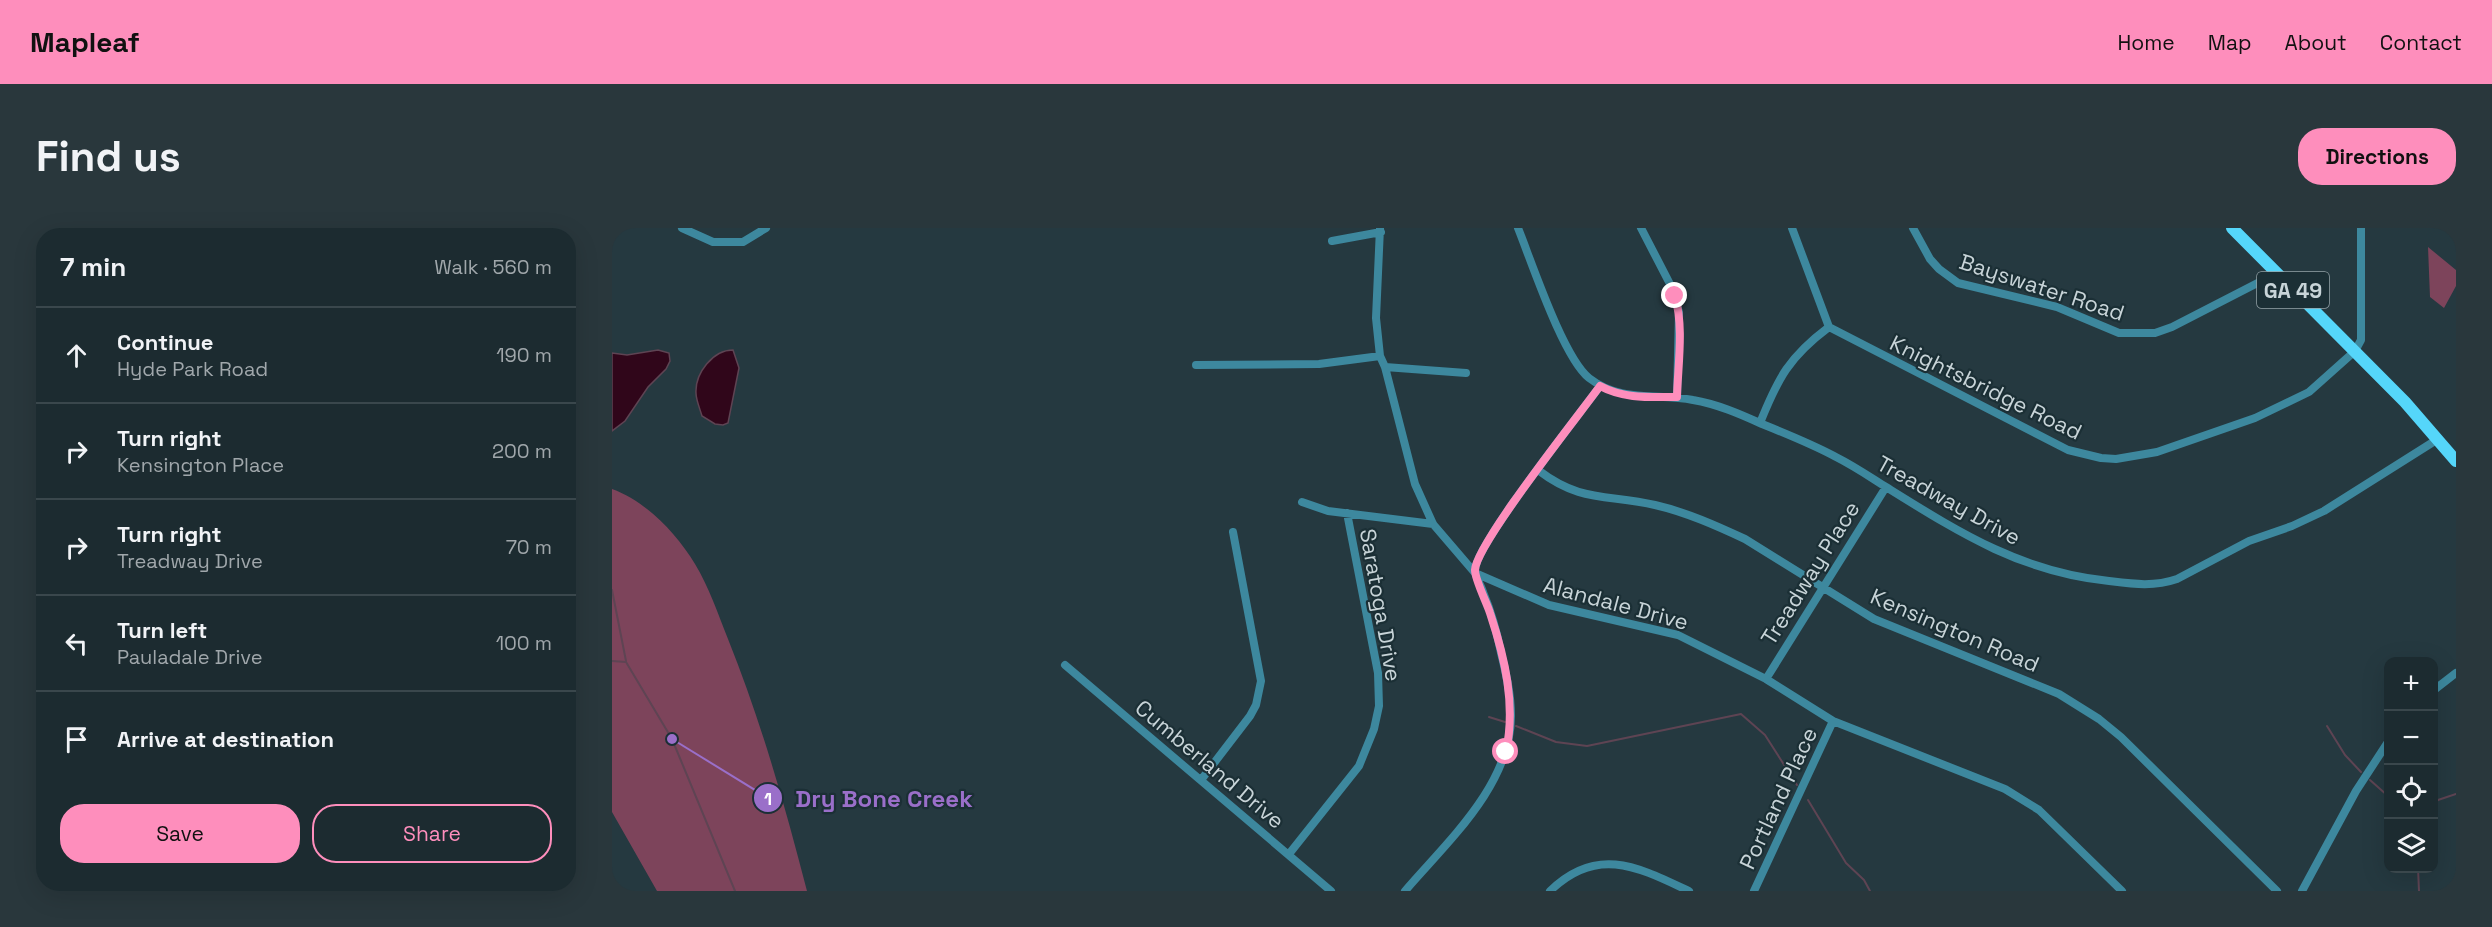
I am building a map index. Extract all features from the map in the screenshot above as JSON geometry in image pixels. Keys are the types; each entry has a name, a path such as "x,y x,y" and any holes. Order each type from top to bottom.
{"main road":[{"name":"GA 49","path":"2233,228 2355,351 2456,461"}],"street":[{"path":"682,228 713,242 743,242 766,228"},
{"name":"Treadway Drive","path":"1518,228 1569,353 1582,372 1600,386 1634,397 1677,397 1718,406 1760,423 1836,457 2003,554 2063,575 2153,585 2176,579 2249,541 2307,521 2438,439"},
{"path":"1641,228 1670,284 1679,312 1677,397"},
{"path":"1760,423 1780,376 1794,357 1829,327 1791,228"},
{"name":"Bayswater Road","path":"1913,228 1930,259 1958,283 2057,307 2119,333 2155,333 2172,327 2277,273"},
{"path":"2355,351 2361,340 2362,320 2361,228"},
{"path":"1332,241 1381,230"},
{"name":"Alandale Drive","path":"1381,230 1376,318 1380,356 1385,367 1409,465 1433,524 1475,573 1549,605 1669,631 1766,679 1833,721 2005,789 2039,810 2121,891"},
{"name":"Knightsbridge Road","path":"1829,327 2068,450 2101,458 2130,458 2157,452 2255,418 2309,392 2355,351"},
{"path":"1196,365 1319,364 1380,356"},
{"path":"1385,367 1466,373"},
{"path":"1405,891 1489,789 1500,769 1510,734 1511,716 1507,676 1492,619 1475,573 1478,559 1538,470 1600,386"},
{"name":"Kensington Road","path":"1538,470 1569,490 1586,495 1656,505 1722,529 1824,586 1874,618 2059,694 2078,704 2121,737 2277,891"},
{"name":"Treadway Place","path":"1766,679 1886,487"},
{"path":"1302,502 1318,510 1433,524"},
{"name":"Saratoga Drive","path":"1288,854 1359,766 1374,729 1378,706 1378,673 1347,513"},
{"path":"1201,780 1250,717 1256,705 1261,681 1233,532"},
{"name":"Cumberland Drive","path":"1065,665 1331,891"},
{"path":"2438,686 2456,673"},
{"name":"Portland Place","path":"1754,891 1833,721"},
{"path":"2302,891 2356,790 2384,748"},
{"path":"1550,891 1561,880 1578,871 1606,864 1632,866 1689,891"}],"shaded area":[{"path":"2428,247 2456,270 2456,286 2444,308 2430,297"},
{"path":"658,350 669,353 670,361 666,369 648,387 625,421 612,431 612,353 627,355"},
{"path":"733,350 739,368 728,423 715,424 702,416 696,385 702,371 712,358"},
{"path":"612,489 637,502 670,530 688,553 705,582 762,732 807,891 657,891 612,812"}],"waterway":[{"path":"612,590 626,661"},
{"path":"612,661 626,662 672,739 735,891"},
{"path":"1516,726 1556,742 1587,746 1741,714 1765,735 1797,785"},
{"path":"1489,717 1505,722"},
{"path":"2327,726 2345,755 2361,772"},
{"path":"2370,780 2384,792"},
{"path":"2438,800 2456,794"},
{"path":"1808,800 1846,863 1864,880 1870,891"},
{"path":"2418,873 2419,891"}],"place":[{"name":"Dry Bone Creek","path":"672,739"}],"route":[{"path":"1506,752 1511,716 1507,676 1500,644 1475,573 1478,559 1506,513 1600,386 1634,397 1677,397 1680,333 1679,312 1675,296"}]}
